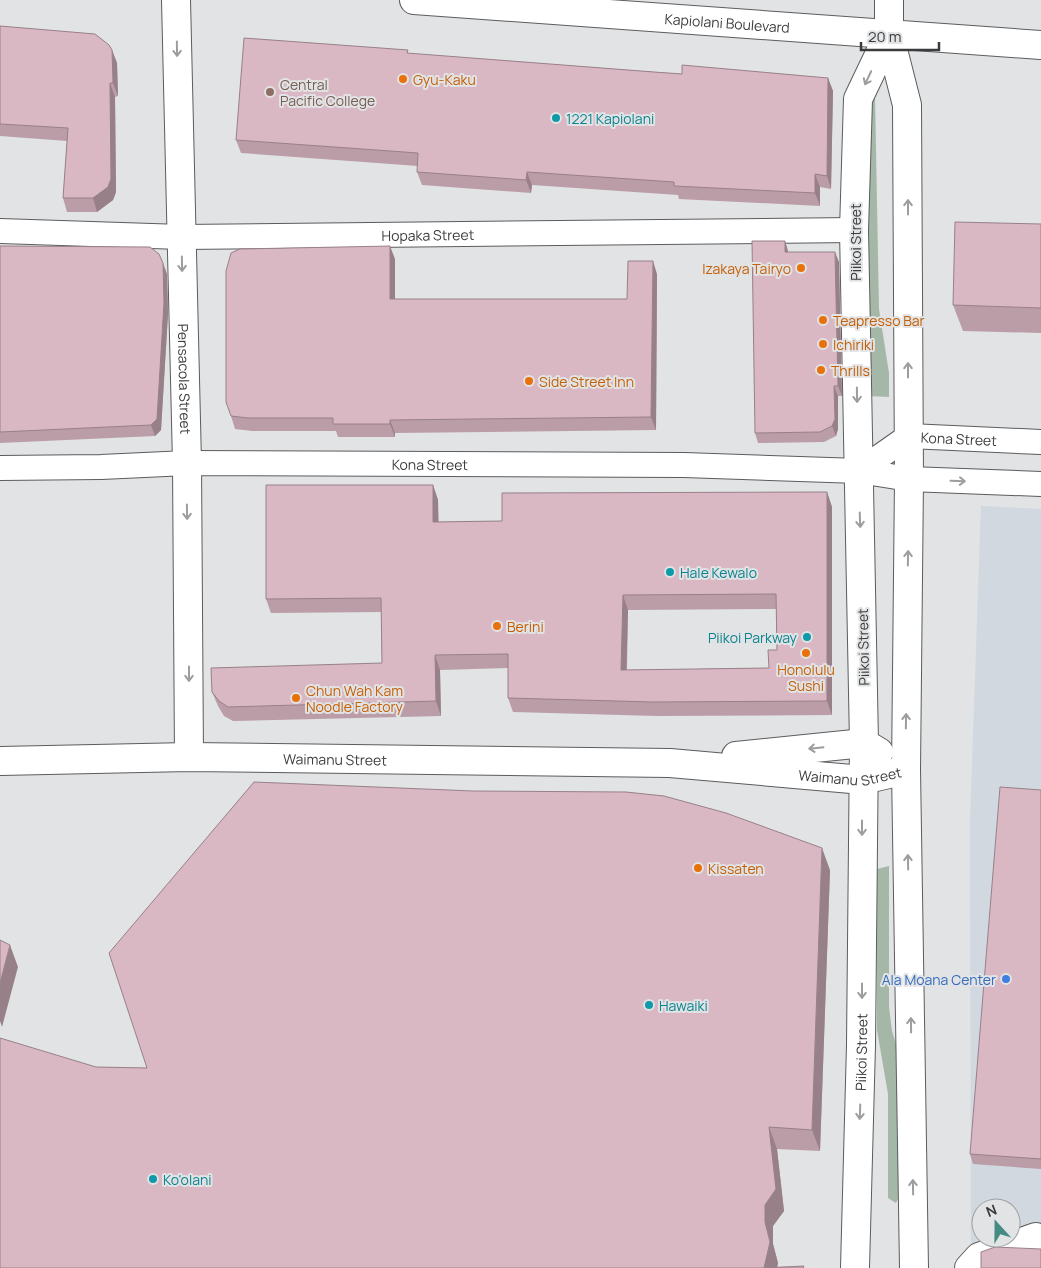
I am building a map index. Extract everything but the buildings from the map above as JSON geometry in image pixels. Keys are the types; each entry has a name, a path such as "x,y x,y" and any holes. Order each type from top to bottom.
{"street":[{"name":"Pensacola Street","path":"176,0 186,463 189,757"},
{"name":"Kapiolani Boulevard","path":"414,0 1041,45"},
{"name":"Piikoi Street","path":"889,0 888,34 907,105 909,479 906,770 914,1268"},
{"name":"Piikoi Street","path":"855,1268 861,1046 864,743 854,230 858,99 888,34"},
{"name":"Hopaka Street","path":"0,231 182,237 854,230"},
{"name":"Kona Street","path":"859,471 909,436 950,436 1041,442"},
{"name":"Kona Street","path":"0,468 101,467 186,463 675,465 859,471 909,479 1041,484"},
{"name":"Waimanu Street","path":"670,763 864,743 906,770"},
{"name":"Waimanu Street","path":"0,761 189,757 670,763 863,780 906,770"},
{"path":"969,1268 979,1257 1036,1237"}],"shaded area":[{"name":"Ala Moana Center","path":"981,506 1041,509 1041,1268 971,1268 970,821"}],"green space":[{"path":"875,96 879,309 889,373 889,397 867,396 869,98"},
{"path":"889,866 889,1007 892,1031 900,1057 899,1197 896,1203 888,1198 888,1094 877,1030 877,869"}],"place":[{"name":"Gyu-Kaku","path":"403,79"},
{"name":"Central Pacific College","path":"270,92"},
{"name":"1221 Kapiolani","path":"556,118"},
{"name":"Izakaya Tairyo","path":"801,268"},
{"name":"Teapresso Bar","path":"823,320"},
{"name":"Ichiriki","path":"823,344"},
{"name":"Thrills","path":"821,370"},
{"name":"Side Street Inn","path":"529,381"},
{"name":"Hale Kewalo","path":"670,572"},
{"name":"Berini","path":"497,626"},
{"name":"Piikoi Parkway","path":"807,637"},
{"name":"Honolulu Sushi","path":"806,653"},
{"name":"Chun Wah Kam Noodle Factory","path":"296,698"},
{"name":"Kissaten","path":"698,868"},
{"name":"Ala Moana Center","path":"1006,979"},
{"name":"Hawaiki","path":"649,1005"},
{"name":"Ko'olani","path":"153,1179"}]}
